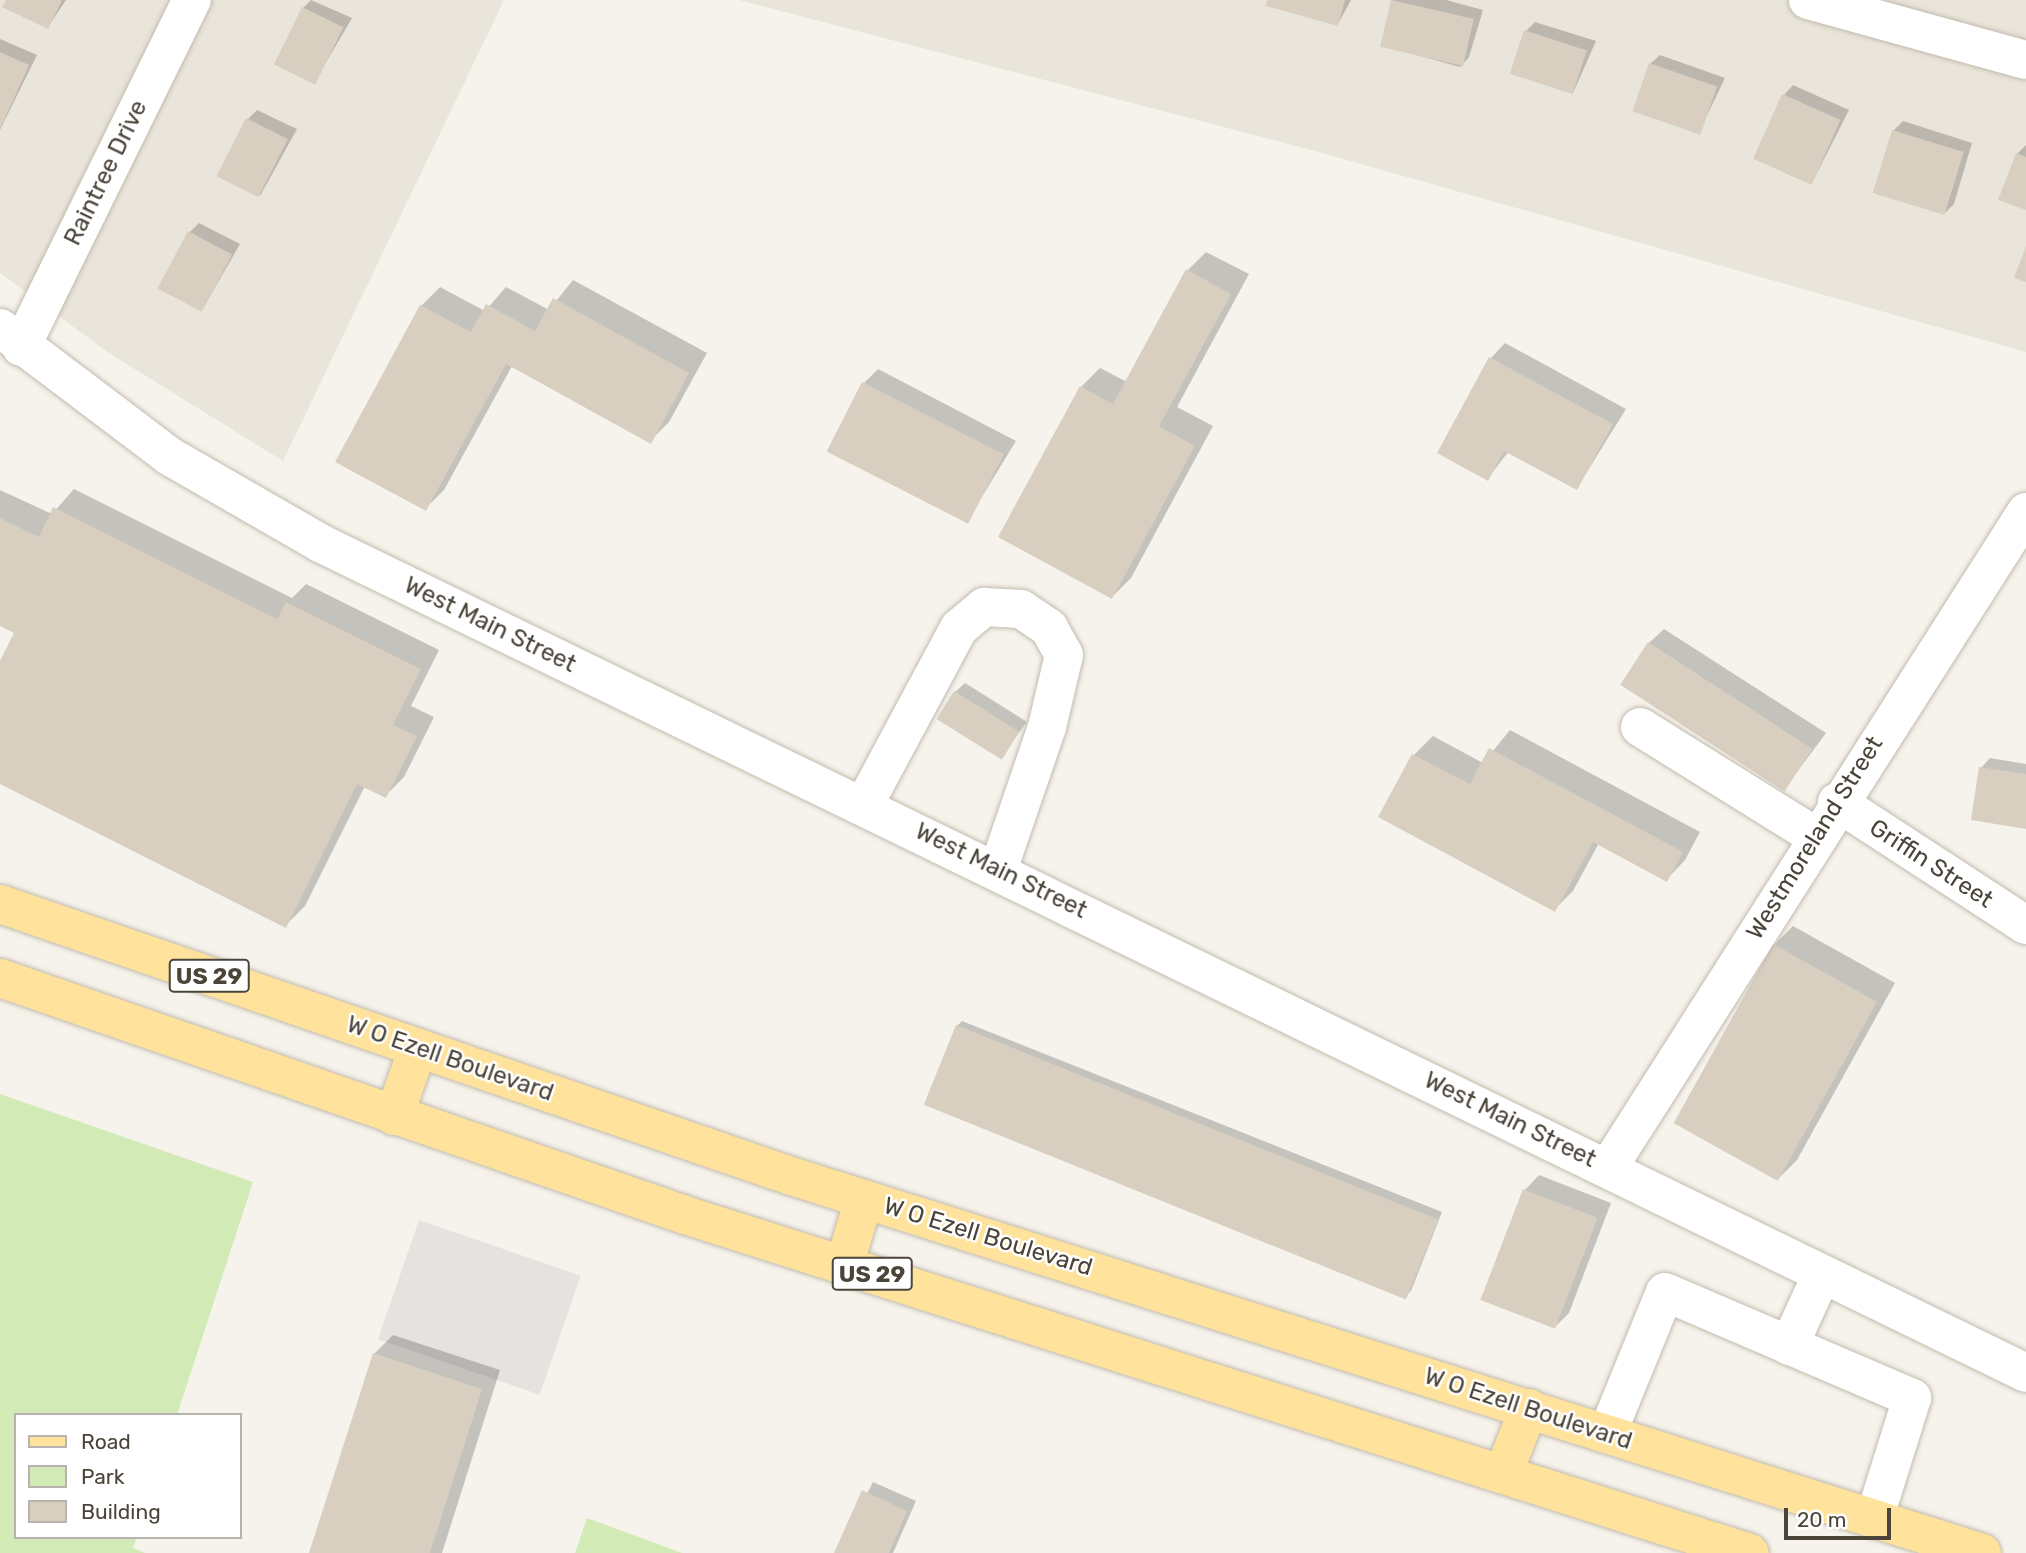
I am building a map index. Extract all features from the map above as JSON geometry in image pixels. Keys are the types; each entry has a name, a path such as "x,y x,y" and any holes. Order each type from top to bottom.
{"main road":[{"name":"W O Ezell Boulevard","path":"0,904 864,1199 1529,1408 1965,1550"},
{"name":"US 29","path":"0,978 394,1116 844,1266 1751,1553"},
{"path":"394,1116 418,1048"},
{"path":"844,1266 864,1199"},
{"path":"1503,1474 1529,1408"}],"street":[{"name":"Raintree Drive","path":"10,337 192,0"},
{"path":"1808,0 2026,60"},
{"name":"West Main Street","path":"10,337 169,456 320,543 998,870 2026,1373"},
{"name":"Westmoreland Street","path":"1608,1168 1815,836 2026,512"},
{"path":"864,805 960,628 984,607 1021,609 1049,628 1064,655 1047,727 998,870"},
{"path":"1640,727 1815,836"},
{"name":"Griffin Street","path":"1837,802 2026,925"},
{"path":"1789,1346 1822,1274"},
{"path":"1607,1434 1665,1292 1912,1398 1874,1519"}],"shaded area":[{"path":"0,0 504,0 283,461 109,353 0,273"},
{"path":"739,0 2026,0 2026,352 1315,151"},
{"path":"419,1220 581,1276 540,1395 378,1339"}],"green space":[{"path":"0,1094 253,1182 178,1413 14,1413 14,1539 136,1539 133,1548 145,1553 0,1553"},
{"path":"587,1518 682,1553 575,1553"}],"building":[{"path":"6,0 62,0 48,29 2,7"},
{"path":"1267,0 1345,0 1338,26 1266,6"},
{"path":"1391,0 1474,19 1463,66 1380,47"},
{"path":"302,7 343,27 315,85 274,65"},
{"path":"1524,30 1587,50 1573,94 1510,74"},
{"path":"0,52 29,65 0,129"},
{"path":"1649,63 1717,86 1700,135 1632,111"},
{"path":"1782,94 1840,120 1812,185 1753,159"},
{"path":"246,118 288,139 258,197 216,176"},
{"path":"1892,130 1964,152 1944,215 1873,193"},
{"path":"2016,153 2026,157 2026,210 1998,200"},
{"path":"188,231 232,254 202,312 157,288"},
{"path":"2026,246 2026,282 2014,278"},
{"path":"1186,269 1231,294 1159,426 1195,446 1112,599 998,537 1080,386 1113,404"},
{"path":"553,298 689,373 651,444 506,364 426,511 335,462 420,305 471,332 486,304 535,331"},
{"path":"1489,357 1613,424 1577,490 1504,451 1488,481 1437,453"},
{"path":"862,382 1004,454 968,524 827,451"},
{"path":"53,507 277,619 286,602 421,669 393,725 417,736 386,798 357,784 286,928 0,784 0,661 14,633 0,626 0,518 39,537"},
{"path":"1648,642 1812,749 1785,792 1620,685"},
{"path":"954,691 1019,732 1002,760 937,719"},
{"path":"1489,748 1683,852 1667,882 1593,842 1555,912 1378,817 1412,754 1470,784"},
{"path":"1979,767 2026,774 2026,829 1971,820"},
{"path":"1773,944 1877,1002 1778,1181 1674,1123"},
{"path":"956,1025 1438,1220 1406,1300 924,1105"},
{"path":"1523,1189 1598,1218 1555,1329 1480,1300"},
{"path":"373,1353 482,1389 430,1553 309,1553"},
{"path":"862,1490 907,1511 889,1553 834,1553"}]}
